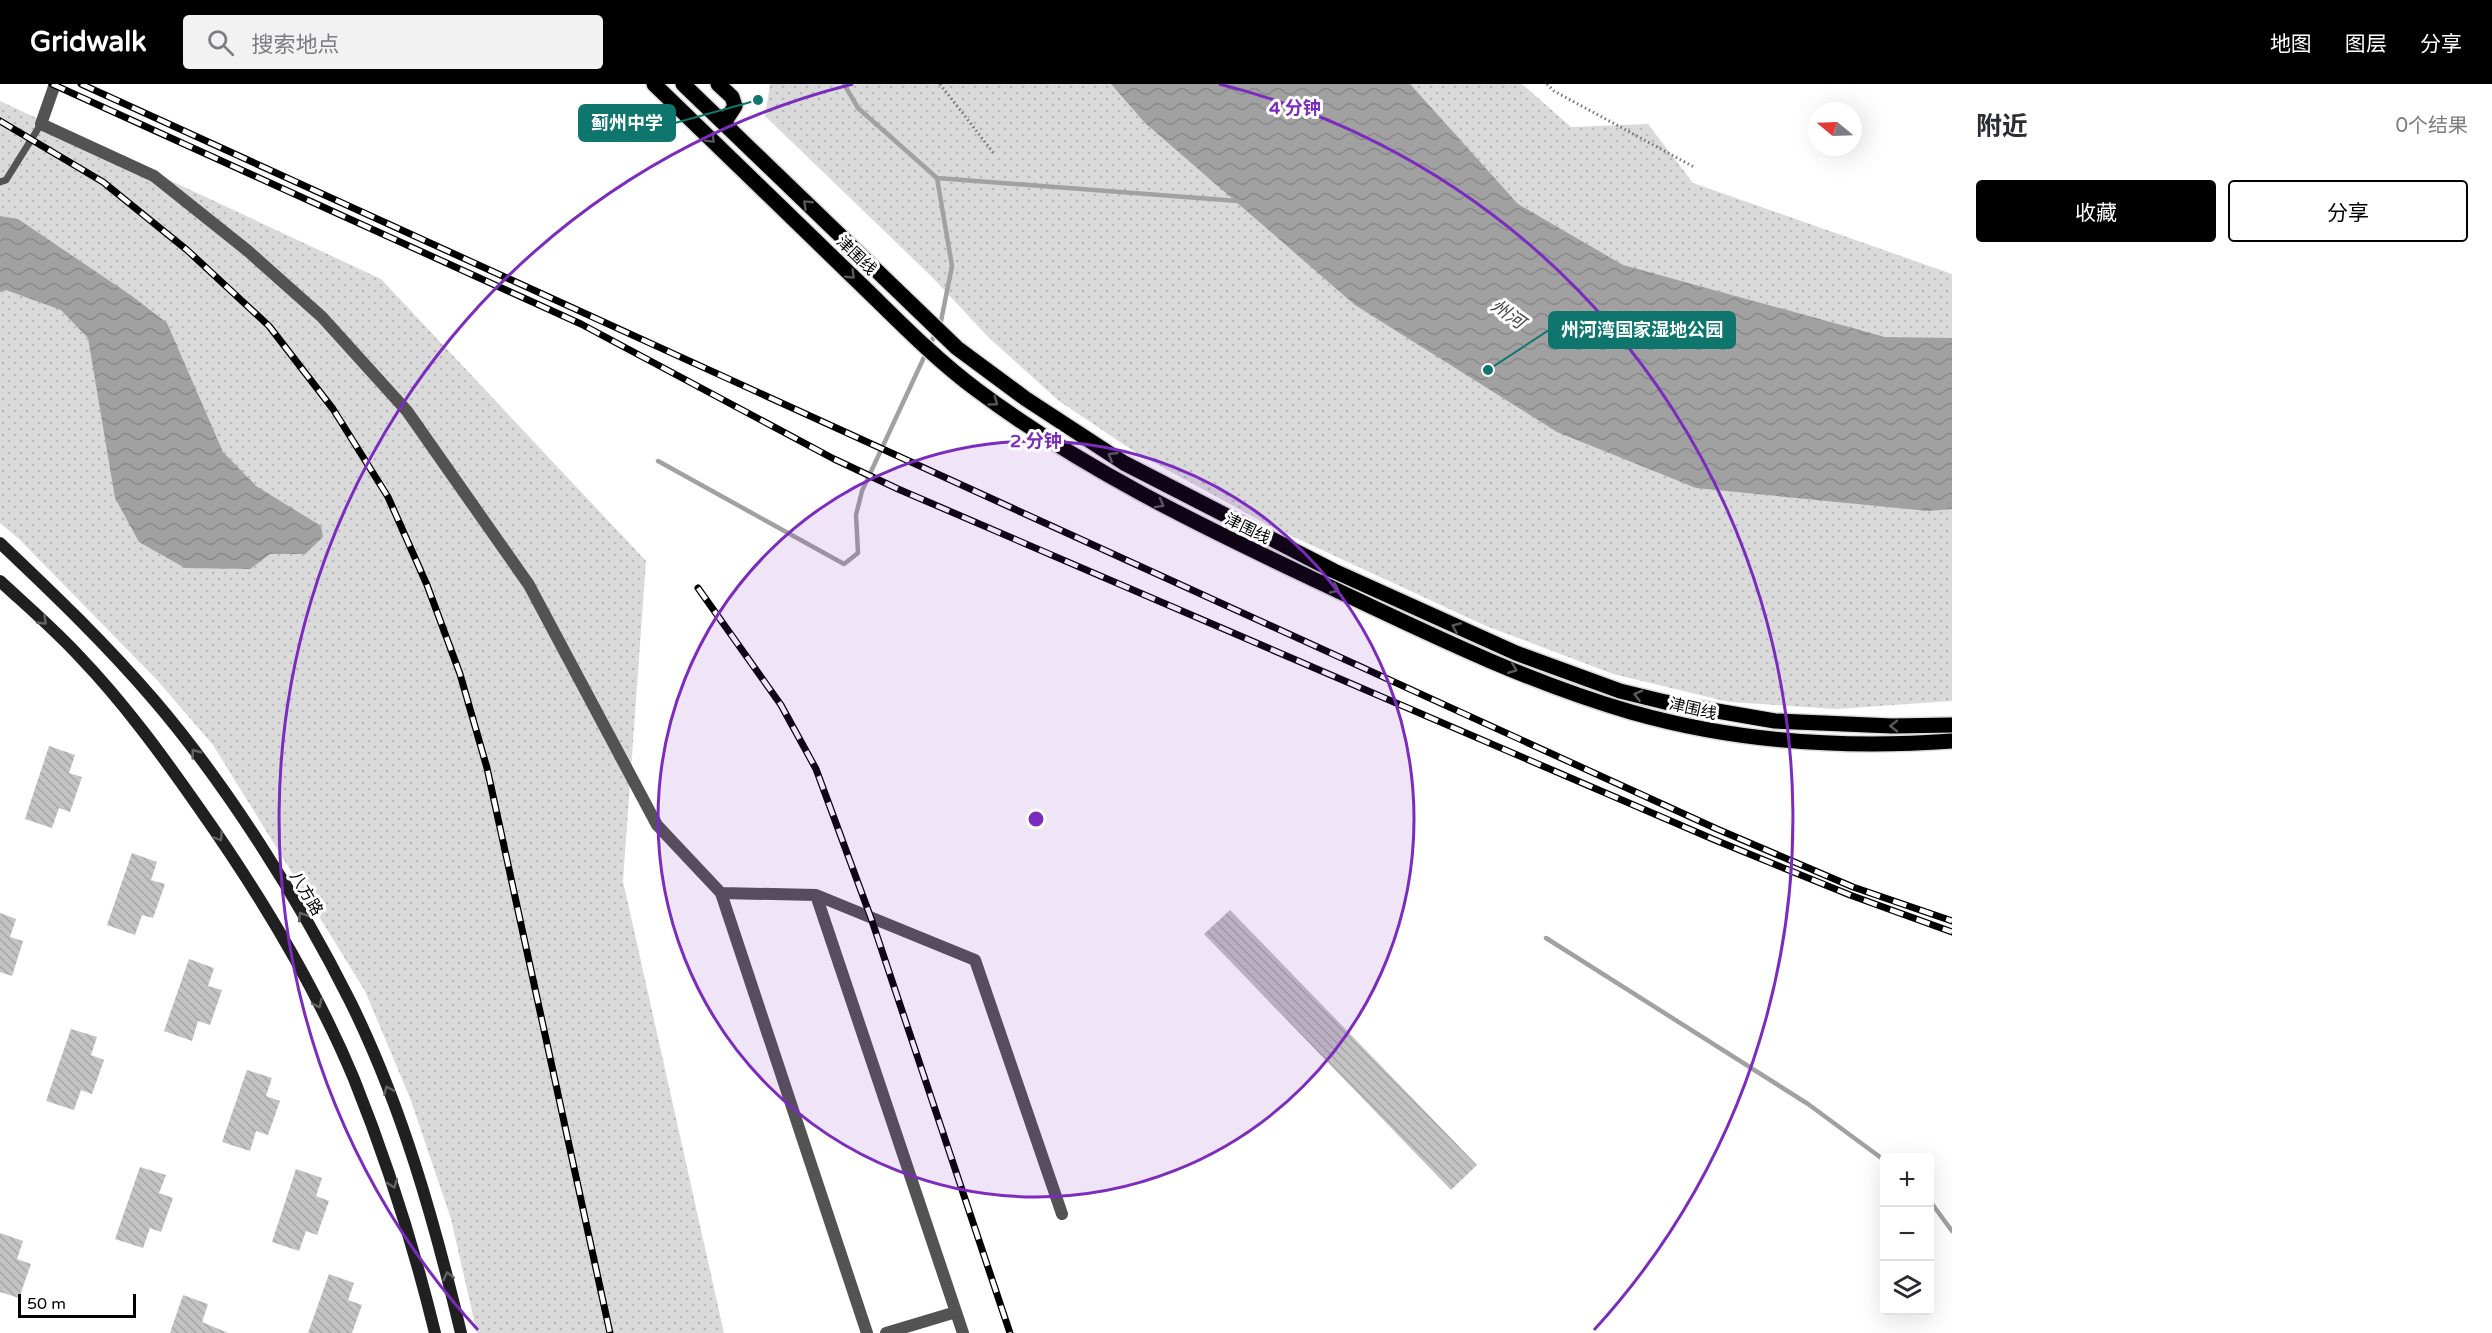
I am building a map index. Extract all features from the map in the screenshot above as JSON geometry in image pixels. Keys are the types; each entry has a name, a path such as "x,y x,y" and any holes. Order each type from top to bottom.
{"main road":[{"name":"津围线","path":"654,84 948,366 1034,431 1169,510 1384,612 1511,669 1630,712 1776,741 1870,745 1952,741"},
{"name":"津围线","path":"683,84 957,348 1070,430 1134,468 1334,571 1516,653 1620,690 1719,713 1830,725 1950,727"},
{"path":"718,84 732,97 735,106 723,123"},
{"name":"八方路","path":"0,543 76,615 155,702 220,787 305,920 350,1002 395,1107 445,1265 461,1333"},
{"path":"0,581 79,656 131,716 234,858 300,966 353,1078 393,1185 435,1333"}],"street":[{"path":"55,84 41,124 96,147 154,176 248,250 322,317 407,411 529,585 657,825 721,892 867,1333"},
{"path":"721,892 816,895 975,960 1062,1214"},
{"path":"816,895 963,1333"},
{"path":"886,1333 956,1312"}],"lane":[{"path":"0,182 6,180 41,124"}],"path":[{"path":"940,84 995,155"},
{"path":"1547,84 1554,91 1694,167"}],"shaded area":[{"path":"770,84 1522,84 1571,127 1648,124 1693,183 1952,274 1952,701 1836,709 1729,702 1613,674 1486,626 1268,525 1135,452 1059,401 989,338 932,277 765,116"},
{"path":"0,101 381,279 646,561 623,881 724,1333 477,1333 451,1219 410,1098 365,991 213,745 157,680 20,540 0,523"}],"water":[{"name":"州河","path":"1111,84 1410,84 1518,204 1623,265 1885,337 1952,338 1952,509 1928,511 1696,488 1557,432 1355,305 1145,123"},
{"path":"0,216 18,219 132,296 167,323 223,452 256,486 321,526 323,537 305,554 270,554 250,569 185,568 139,542 115,498 88,338 61,310 6,290 0,292"}],"building":[{"path":"49,746 75,755 69,773 82,777 70,812 59,808 52,828 25,819"},
{"path":"132,853 157,862 151,880 165,884 153,918 142,915 135,935 107,925"},
{"path":"1230,910 1477,1165 1451,1190 1204,934"},
{"path":"0,913 16,919 10,937 23,941 12,976 0,972"},
{"path":"189,959 214,968 208,986 222,990 210,1025 198,1021 192,1041 164,1031"},
{"path":"71,1029 97,1037 91,1055 104,1060 92,1094 81,1090 74,1110 46,1101"},
{"path":"247,1070 272,1078 266,1096 280,1101 268,1135 256,1131 250,1151 222,1142"},
{"path":"140,1167 166,1175 159,1193 173,1198 161,1232 150,1228 143,1248 115,1239"},
{"path":"296,1169 322,1178 316,1196 329,1201 317,1235 306,1231 299,1251 272,1242"},
{"path":"0,1233 23,1241 17,1259 31,1264 19,1298 0,1292"},
{"path":"329,1274 354,1283 348,1300 362,1305 352,1333 308,1333"},
{"path":"183,1295 208,1304 202,1322 228,1333 170,1333"}],"waterway":[{"path":"844,84 858,108 937,178 1238,201"},
{"path":"930,345 941,321 952,266 937,178"},
{"path":"658,461 844,564 858,553 856,515 862,491 926,353"},
{"path":"1546,938 1808,1104 1880,1157"},
{"path":"1934,1206 1952,1231"}],"railway":[{"path":"52,84 581,324 834,459 898,489 1715,840 1850,895 1952,932"},
{"path":"81,84 1717,829 1853,887 1952,921"},
{"path":"0,121 103,182 187,250 269,326 333,409 388,497 427,585 460,674 487,768 610,1333"},
{"path":"698,588 781,705 816,769 871,918 1010,1333"}],"place":[{"name":"蓟州中学","path":"758,100"},
{"name":"州河湾国家湿地公园","path":"1488,370"}]}
